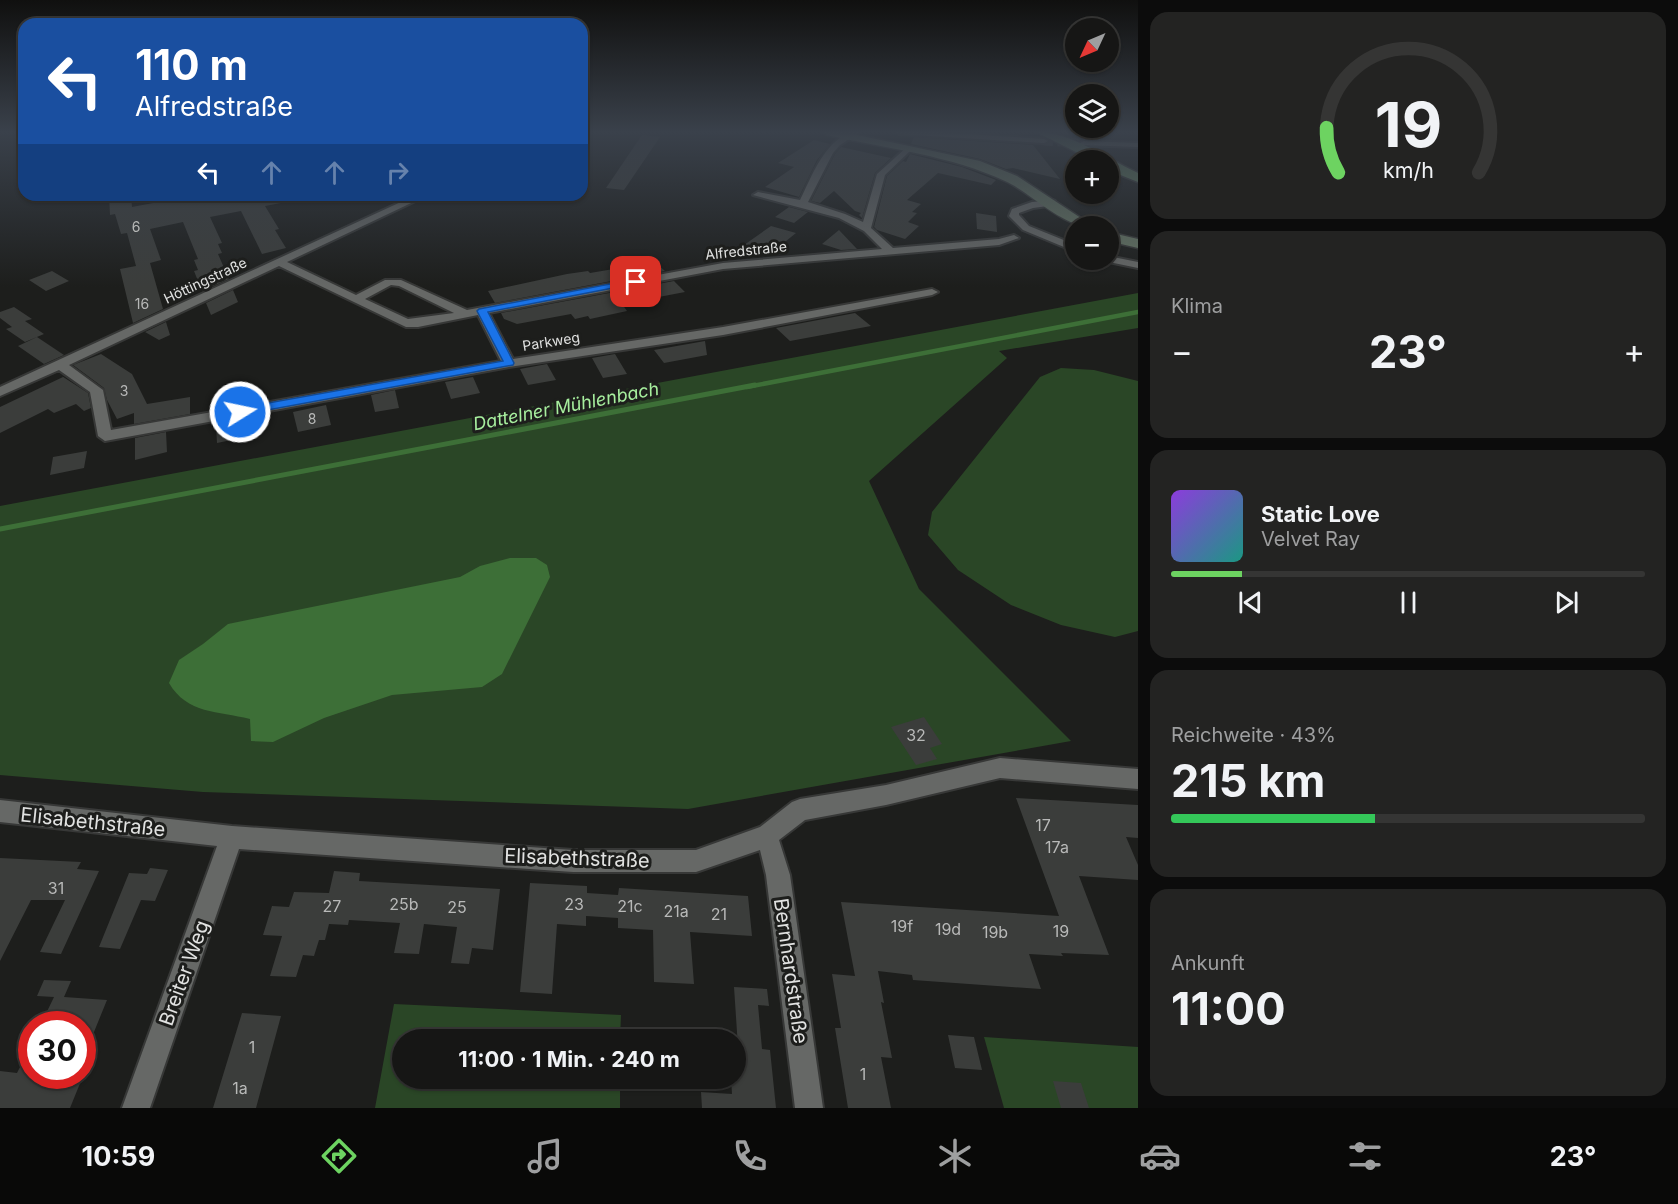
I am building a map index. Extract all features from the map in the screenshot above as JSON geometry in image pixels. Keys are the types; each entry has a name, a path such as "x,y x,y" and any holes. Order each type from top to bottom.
{"street":[{"path":"803,203 812,184"},
{"path":"866,229 878,184"},
{"path":"1020,184 1071,216"},
{"path":"758,195 803,203 835,214 866,229 891,252"},
{"name":"Höttingstraße","path":"0,392 410,201"},
{"path":"1052,203 1023,207 1015,212 1014,216 1026,228 1065,245"},
{"name":"Alfredstraße","path":"278,262 406,323 418,323 723,266 999,242 1014,238"},
{"path":"1119,239 1138,244"},
{"path":"1119,261 1138,265"},
{"path":"356,299 389,282 400,283 465,314"},
{"name":"Parkweg","path":"59,364 96,390 105,436 509,363 723,331 932,292"},
{"path":"482,311 509,363"},
{"name":"Elisabethstraße","path":"0,811 231,837 573,861 696,861 767,836 800,810 885,795 999,768 1138,779"},
{"name":"Bernhardstraße","path":"767,836 778,875 809,1108"},
{"name":"Breiter Weg","path":"136,1108 231,837"}],"shaded area":[{"path":"1138,293 1138,328 999,351 1007,358 869,481 919,589 1071,741 688,809 203,792 0,775 0,506"},
{"path":"1061,368 1094,370 1138,381 1138,631 1115,637 1061,625 1011,605 958,570 928,535 932,512 1040,377"},
{"path":"510,558 536,558 547,565 550,577 502,674 482,687 392,695 324,718 273,742 251,741 250,719 194,706 176,693 169,683 179,660 228,624 460,577 480,566"},
{"path":"394,1004 621,1015 620,1029 392,1029 392,1089 620,1089 620,1108 375,1108"},
{"path":"984,1037 1138,1047 1138,1108 1004,1108"}],"building":[{"path":"609,184 628,184 624,190 606,188"},
{"path":"770,184 805,184 799,197 765,187"},
{"path":"820,184 872,184 862,218 859,215 861,213 855,211 834,191 820,203 811,201"},
{"path":"885,184 926,184 907,200 921,204 912,212 917,213 908,222 919,226 905,239 874,227"},
{"path":"109,201 132,201 132,207 164,201 281,201 281,203 265,206 279,229 275,230 286,248 262,254 241,211 210,217 222,243 218,244 222,253 218,254 229,279 202,291 194,271 198,270 194,260 198,259 183,222 150,229 161,260 150,263 163,309 133,323 120,269 136,266 127,233 121,234 115,214 110,215"},
{"path":"789,207 808,212 794,223 775,217"},
{"path":"976,213 996,216 997,232 977,229"},
{"path":"771,226 796,233 770,254 744,245"},
{"path":"839,230 857,249 841,250 822,244"},
{"path":"655,262 665,271 495,303 488,291 567,274 588,271 590,273"},
{"path":"52,271 69,281 46,291 29,280"},
{"path":"674,281 685,292 622,304 627,311 590,319 588,316 575,319 571,314 517,324 504,319 501,313"},
{"path":"233,290 238,302 211,315 206,303"},
{"path":"14,307 32,319 25,321 44,334 25,342 6,329 12,327 0,318 0,312"},
{"path":"855,313 871,326 790,341 776,328"},
{"path":"166,322 170,335 159,340 145,332"},
{"path":"37,337 64,355 44,364 18,346"},
{"path":"705,341 707,355 664,363 654,350"},
{"path":"101,354 132,374 147,404 190,397 190,414 134,424 134,413 117,419 107,400 104,388 73,365"},
{"path":"615,354 627,374 603,378 592,358"},
{"path":"547,364 556,380 528,385 520,369"},
{"path":"57,373 88,393 91,408 84,411 76,404 54,413 48,409 0,433 0,407 63,377"},
{"path":"473,377 480,393 451,399 445,382"},
{"path":"395,390 399,408 375,412 371,395"},
{"path":"326,405 331,425 298,432 293,412"},
{"path":"245,421 246,437 217,443 216,426"},
{"path":"166,432 167,452 135,460 135,438"},
{"path":"87,451 84,468 50,475 53,457"},
{"path":"924,717 942,744 930,748 937,759 916,765 891,727"},
{"path":"1016,798 1138,805 1138,838 1126,837 1138,865 1138,880 1079,876 1109,955 1029,954 1041,989 913,980 912,975 878,971 884,1003 881,1002 892,1058 881,1057 891,1108 848,1108 835,1028 841,1028 832,974 855,976 841,902 1059,916"},
{"path":"0,858 81,862 77,869 99,871 61,954 40,952 65,900 31,900 0,961"},
{"path":"150,868 168,870 155,901 141,900 120,949 99,947 129,873 147,874"},
{"path":"334,871 360,873 359,881 500,889 493,950 472,948 469,964 451,963 457,927 424,924 419,954 394,953 400,923 349,920 348,925 329,924 325,940 319,940 314,956 303,955 296,977 270,976 282,936 263,935 272,906 289,907 294,892 329,893"},
{"path":"530,883 587,886 587,893 618,895 619,888 748,896 752,936 690,932 694,984 654,982 653,930 618,928 618,918 586,916 586,926 557,924 552,994 520,992"},
{"path":"44,980 71,981 64,997 107,1000 96,1027 96,1011 47,1011 54,997 37,996"},
{"path":"734,987 767,989 769,1006 758,1005 762,1049 770,1050 776,1108 702,1108 701,1092 732,1094 732,1089 746,1089 746,1029 737,1029"},
{"path":"242,1013 281,1016 256,1108 213,1108"},
{"path":"948,1035 974,1037 982,1070 955,1068"},
{"path":"0,1071 17,1073 18,1071 18,1089 78,1089 70,1108 0,1108"},
{"path":"1053,1081 1081,1083 1089,1108 1061,1108"}],"waterway":[{"name":"Dattelner Mühlenbach","path":"747,387 1138,312"},
{"name":"Dattelner Mühlenbach","path":"0,529 755,385"}],"route":[{"path":"240,412 509,363 482,311 636,282"}]}
